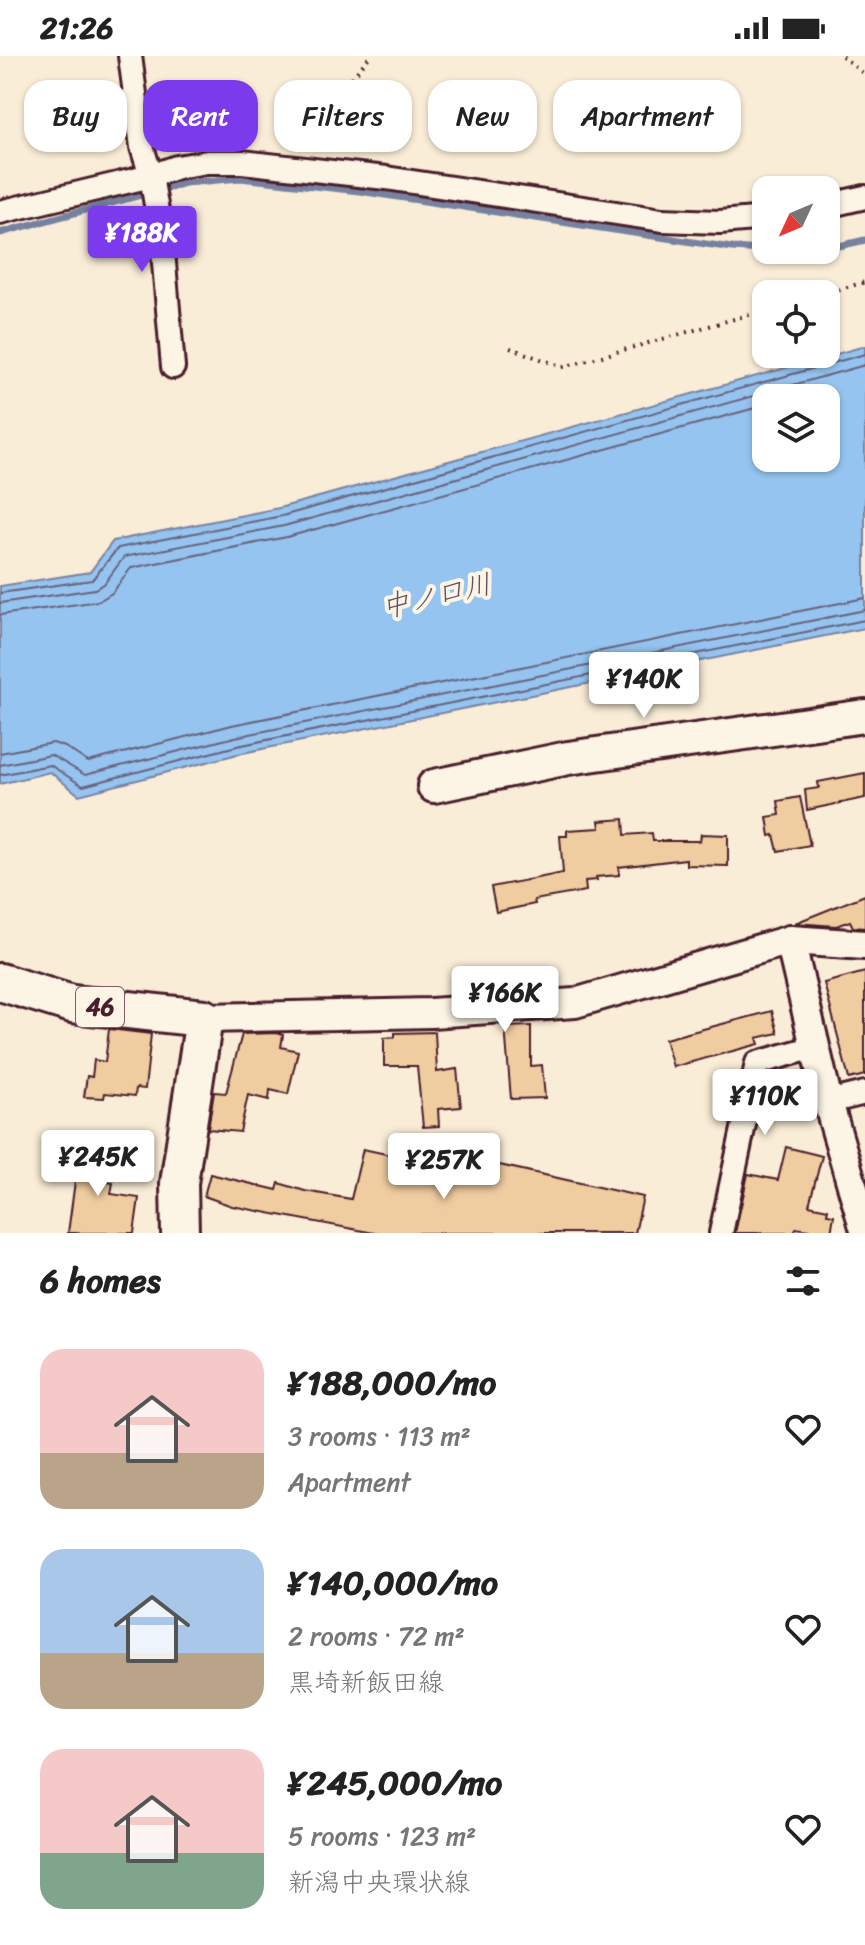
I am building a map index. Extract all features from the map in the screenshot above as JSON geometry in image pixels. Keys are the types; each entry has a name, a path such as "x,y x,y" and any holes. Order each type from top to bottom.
{"main road":[{"path":"434,786 568,758 865,716"},
{"name":"46","path":"0,982 72,1004 204,1018"},
{"path":"180,1233 179,1183 204,1018"}],"street":[{"path":"130,56 142,147 151,176 162,240 173,367"},
{"path":"0,212 207,162 286,165 662,220 720,222 752,219"},
{"path":"840,203 865,197"},
{"path":"204,1018 431,1013 575,1003 790,940 865,945"},
{"path":"790,940 828,1102 865,1230"},
{"path":"721,1233 757,1063 815,1047"},
{"path":"828,1102 865,1093"}],"path":[{"path":"286,165 288,157 370,56"},
{"path":"842,56 865,75"},
{"path":"840,289 865,282"},
{"path":"510,348 563,367 752,314"}],"water":[{"name":"中ノ口川","path":"865,346 865,628 238,754 79,795 50,772 0,784 0,586 90,572 113,541 279,508 785,368 840,368 840,353"}],"building":[{"path":"865,773 865,798 807,810 805,790 819,788 818,782"},
{"path":"800,797 810,845 778,851 774,835 770,836 767,817 780,815 778,801"},
{"path":"624,819 625,835 652,833 653,841 700,841 701,834 728,835 728,866 686,865 686,859 619,867 619,875 585,881 586,891 534,900 535,904 496,912 491,887 563,873 560,836 567,836 567,830 600,828 599,821"},
{"path":"865,895 865,928 853,927 850,921 836,926 795,923"},
{"path":"865,972 865,1075 849,1079 824,983"},
{"path":"772,1011 778,1033 757,1038 759,1044 673,1067 665,1039"},
{"path":"531,1026 531,1066 542,1065 545,1098 511,1099 505,1027"},
{"path":"109,1029 151,1034 145,1089 136,1088 135,1096 105,1093 104,1098 84,1097 87,1076 92,1077 94,1060 105,1062"},
{"path":"435,1032 437,1072 457,1069 461,1107 438,1109 439,1126 423,1127 417,1066 384,1066 384,1038 395,1037 395,1033"},
{"path":"242,1034 283,1035 281,1047 298,1051 288,1094 270,1090 269,1100 248,1095 240,1132 208,1129 214,1092 226,1093"},
{"path":"81,1137 103,1140 97,1180 113,1183 111,1194 139,1198 134,1233 68,1233"},
{"path":"786,1147 822,1156 809,1205 828,1209 827,1214 834,1215 831,1233 796,1228 794,1233 735,1233 748,1174 778,1180"},
{"path":"363,1149 492,1177 495,1164 643,1197 635,1233 374,1233 232,1206 204,1196 210,1174 277,1190 279,1183 351,1199"}],"waterway":[{"path":"0,233 185,183 240,178 359,191 752,249"},
{"path":"840,246 865,240"}]}
